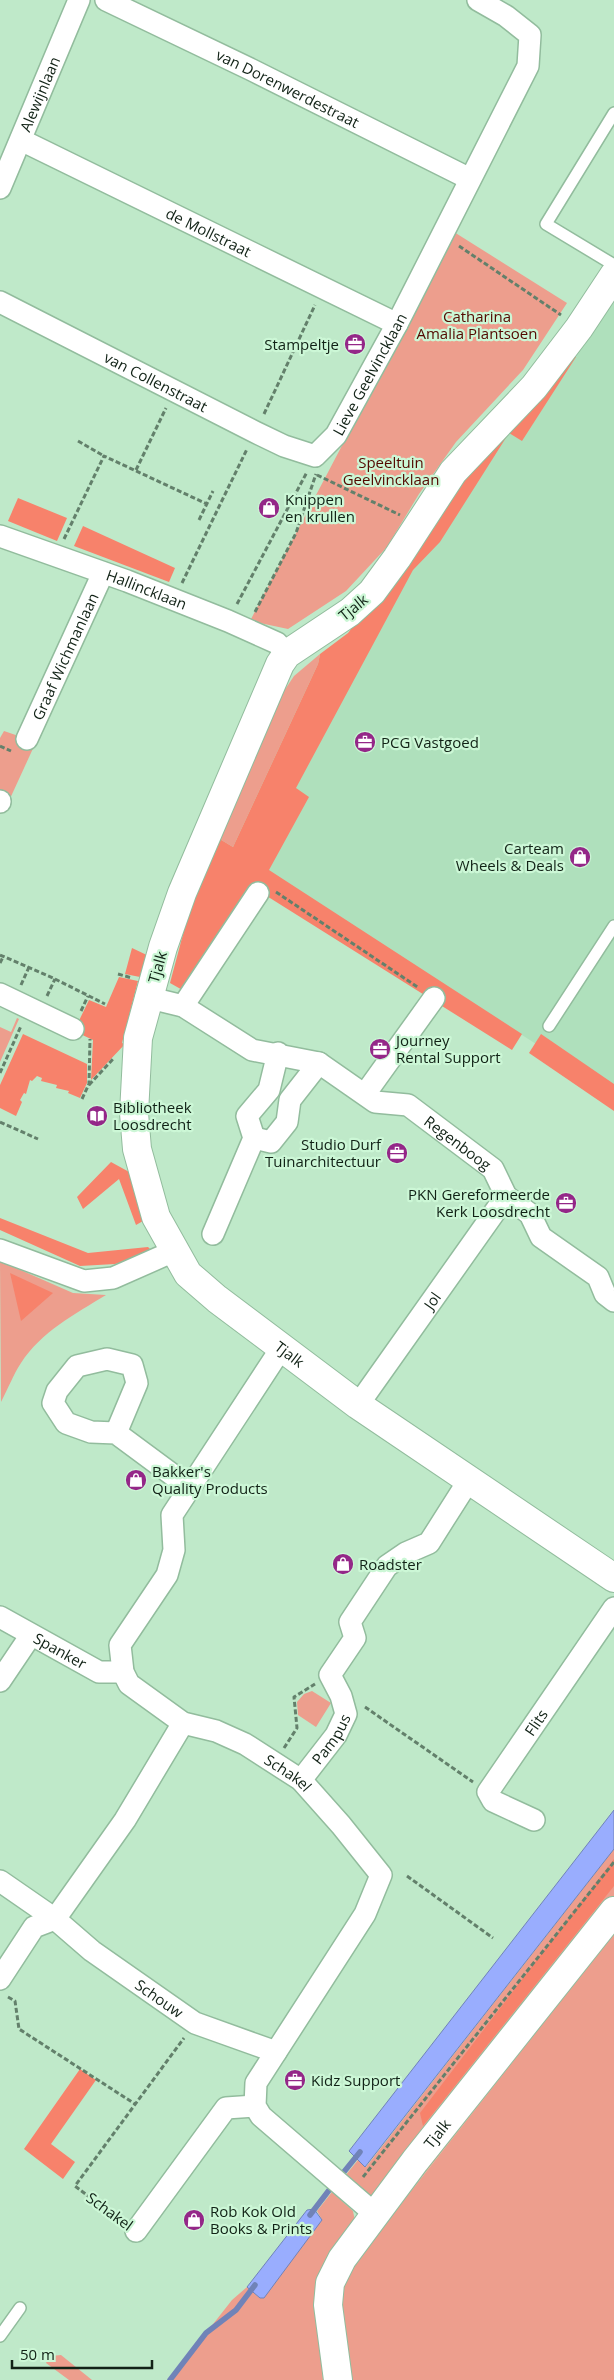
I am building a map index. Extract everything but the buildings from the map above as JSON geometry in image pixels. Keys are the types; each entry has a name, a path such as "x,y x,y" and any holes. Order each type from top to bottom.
{"street":[{"name":"Alewijnlaan","path":"0,188 79,0"},
{"name":"van Dorenwerdestraat","path":"106,0 252,70 470,179"},
{"name":"Lieve Geelvincklaan","path":"313,467 336,435 396,324 528,66 530,35 506,16 478,0"},
{"name":"de Mollstraat","path":"21,140 396,324"},
{"name":"Tjalk","path":"614,275 534,387 453,472 397,558 372,592 350,612 287,654 274,677 182,893 163,947 144,991 134,1076 134,1113 137,1149 156,1217 188,1274 217,1299 358,1405 614,1578"},
{"name":"van Collenstraat","path":"0,302 75,347 284,446 313,467"},
{"name":"Hallincklaan","path":"0,536 103,573 237,625 277,642 287,654"},
{"name":"Graaf Wichmanlaan","path":"27,739 103,573"},
{"path":"183,1006 258,893"},
{"name":"Regenboog","path":"144,991 183,1006 252,1050 319,1063 375,1102 408,1105 493,1169 506,1196 530,1214 541,1237 598,1277 605,1294 614,1301"},
{"path":"23,998 81,1034"},
{"path":"365,1094 434,998"},
{"path":"213,1234 254,1138 247,1116 269,1090 278,1054"},
{"path":"254,1138 270,1142 286,1122 290,1100 319,1063"},
{"name":"Jol","path":"358,1405 506,1196"},
{"path":"0,1250 84,1281 113,1278 174,1251"},
{"path":"123,1672 120,1646 167,1575 174,1550 172,1515 282,1347"},
{"path":"116,1434 189,1488"},
{"path":"330,1675 355,1638 350,1622 386,1566 406,1552 428,1543 469,1480"},
{"name":"Flits","path":"488,1792 614,1608"},
{"name":"Spanker","path":"0,1617 99,1672 123,1672"},
{"path":"0,1681 31,1635"},
{"name":"Schakel","path":"123,1672 129,1684 183,1723 216,1731 245,1744 301,1780 341,1824 381,1875 365,1914 256,2083 255,2106 226,2108 136,2231"},
{"name":"Pampus","path":"301,1780 336,1735 346,1714 341,1696 330,1675"},
{"path":"4,1988 34,1927 55,1919 126,1820 183,1723"},
{"path":"488,1792 493,1801 534,1820"},
{"name":"Schouw","path":"0,1881 55,1919 92,1951 195,2023 276,2052"},
{"name":"Tjalk","path":"338,2380 328,2305 330,2283 342,2259 375,2214 614,1911"},
{"path":"255,2106 261,2116 375,2214"}],"lane":[{"path":"614,113 546,224 614,265"},
{"path":"549,1026 614,926"},
{"path":"0,2336 20,2308"}],"path":[{"path":"442,234 567,320"},
{"path":"174,600 323,288"},
{"name":"van Collenstraat","path":"136,470 170,401"},
{"path":"78,441 104,456 207,504"},
{"path":"60,546 104,456"},
{"path":"313,467 418,524"},
{"path":"237,625 313,467"},
{"path":"237,625 296,533 313,467"},
{"path":"199,520 213,492"},
{"path":"258,893 264,884 434,998"},
{"path":"0,963 2,956 55,979 105,1004"},
{"path":"0,1073 23,998 29,968"},
{"name":"Tjalk","path":"118,974 144,991"},
{"path":"23,998 55,979"},
{"path":"81,1034 89,1085"},
{"path":"82,1099 89,1085 120,1051"},
{"path":"0,1122 38,1138"},
{"path":"274,1763 297,1728 294,1697 330,1675"},
{"path":"346,1714 363,1706 488,1792"},
{"name":"Tjalk","path":"350,2193 614,1862"},
{"path":"407,1876 493,1938"},
{"path":"4,1988 15,2002 19,2029 135,2104"},
{"name":"Schakel","path":"136,2231 75,2186 195,2023"}],"shaded area":[{"path":"614,280 614,1094 262,868 336,689 475,470"},
{"path":"573,354 576,357 522,441 509,433 440,542 413,570 296,788 309,797 269,870 522,1034 512,1050 254,888 186,992 170,983 190,908 218,838 233,847 318,664 320,654 348,633 373,601 455,483"},
{"path":"18,498 67,518 57,541 8,521"},
{"path":"83,526 175,568 169,582 74,546"},
{"path":"132,948 151,957 146,973 141,972 140,977 125,974"},
{"path":"119,977 138,981 122,1043 125,1044 91,1080 93,1040 74,1031 89,1000 106,1007"},
{"path":"23,1034 87,1064 87,1083 80,1098 68,1093 69,1091 56,1088 57,1085 41,1081 42,1078 37,1076 32,1081 30,1080 26,1094 24,1093 20,1100 22,1102 16,1116 0,1108 0,1085"},
{"path":"541,1034 614,1084 614,1111 529,1053"},
{"path":"111,1162 131,1173 143,1221 136,1225 119,1179 83,1209 77,1197"},
{"path":"0,1218 88,1253 148,1247 156,1255 115,1264 80,1266 0,1230"},
{"path":"10,1273 53,1293 21,1321"},
{"path":"614,1859 614,1886 423,2126 420,2113"},
{"path":"614,1928 614,1933 394,2212 392,2210"},
{"path":"80,2069 96,2080 51,2144 75,2162 63,2179 24,2149"}],"green space":[{"name":"Catharina Amalia Plantsoen","path":"454,232 567,303 523,370 456,442 419,494 387,547 346,591 288,629 250,621"},
{"path":"320,654 318,664 233,847 218,838 276,703 294,676"},
{"path":"4,731 36,742 8,803 0,799 0,738"},
{"path":"17,1018 19,1019 0,1062 0,1027 11,1032"},
{"path":"0,1261 73,1293 106,1295 59,1324 38,1342 18,1368 1,1402"},
{"path":"312,1691 331,1703 316,1727 298,1715 297,1702 304,1694"},
{"path":"614,1849 614,1898 381,2195 370,2198 345,2176 358,2160 366,2167"},
{"path":"614,1933 614,2380 347,2380 340,2312 344,2284 356,2261"},
{"path":"332,2192 353,2211 355,2221 317,2304 323,2380 169,2380 232,2300 247,2287 260,2298 322,2220 317,2211"},
{"path":"61,2355 92,2380 69,2380 46,2363 50,2356"}],"water":[{"path":"614,1810 614,1849 365,2167 349,2151"},
{"path":"314,2209 322,2220 264,2298 260,2298 247,2287 307,2210"}],"waterway":[{"path":"339,2178 360,2152"},
{"path":"310,2215 333,2185"},
{"path":"170,2380 206,2333 236,2310 255,2285"}],"place":[{"name":"Stampeltje","path":"355,344"},
{"name":"Knippen en krullen","path":"269,508"},
{"name":"PCG Vastgoed","path":"365,742"},
{"name":"Carteam Wheels & Deals","path":"580,857"},
{"name":"Journey Rental Support","path":"380,1049"},
{"name":"Bibliotheek Loosdrecht","path":"97,1116"},
{"name":"Studio Durf Tuinarchitectuur","path":"397,1153"},
{"name":"PKN Gereformeerde Kerk Loosdrecht","path":"566,1203"},
{"name":"Bakker's Quality Products","path":"136,1480"},
{"name":"Roadster","path":"343,1564"},
{"name":"Kidz Support","path":"295,2080"},
{"name":"Rob Kok Old Books & Prints","path":"194,2220"}],"park label":[{"name":"Speeltuin Geelvincklaan","path":"391,470"}]}
